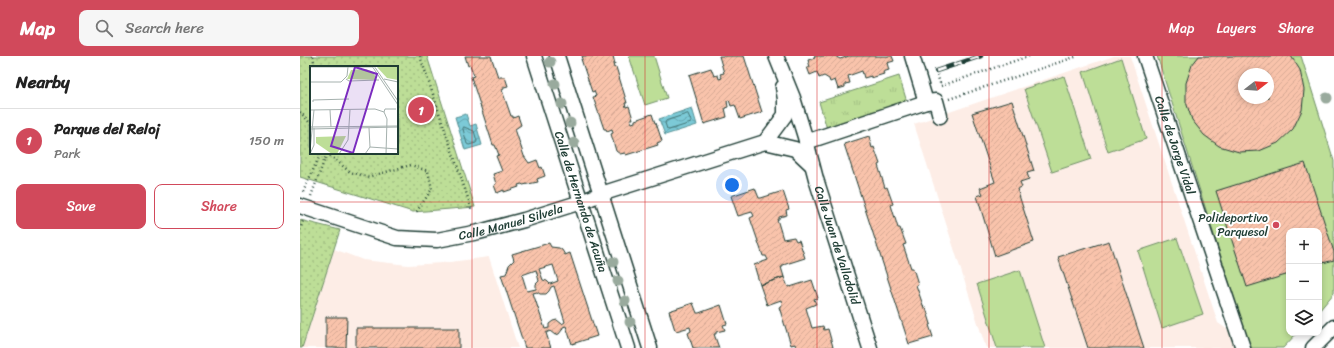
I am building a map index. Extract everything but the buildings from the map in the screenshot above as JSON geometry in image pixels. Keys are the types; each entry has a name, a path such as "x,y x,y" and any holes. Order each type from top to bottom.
{"street":[{"name":"Calle de Hernando de Acuña","path":"534,56 628,348"},
{"name":"Calle de Hernando de Acuña","path":"557,56 650,348"},
{"path":"806,142 934,107 912,56"},
{"name":"Calle de Jorge Vidal","path":"1145,56 1243,348"},
{"path":"778,61 785,99 785,114 764,142 795,149 812,165"},
{"name":"Calle Juan de Valladolid","path":"778,61 793,98 818,186 870,348"},
{"name":"Calle Manuel Silvela","path":"303,203 397,238 437,240 479,232 581,202 601,194 764,142"},
{"path":"1313,348 1334,327"}],"path":[{"path":"313,56 315,66"},
{"path":"420,56 472,210"},
{"path":"941,86 1030,56"},
{"path":"934,107 1078,56"},
{"path":"300,112 310,123"},
{"path":"300,230 306,184 321,154"},
{"path":"303,203 327,154"},
{"path":"328,154 350,172 368,177 411,165 428,171 432,189 415,214"}],"shaded area":[{"path":"1114,56 1130,56 1218,323 1231,332 1236,348 986,348 914,124"},
{"path":"334,249 363,260 408,265 442,263 489,257 518,348 302,348"}],"green space":[{"path":"300,56 427,56 475,207 413,212 300,177"},
{"path":"629,56 654,56 667,98 645,105"},
{"path":"1157,56 1301,56 1334,161 1334,293 1322,307 1322,228 1286,228 1286,336 1294,336 1283,348 1250,348"},
{"path":"1121,58 1146,139 1108,152 1083,72"},
{"path":"899,76 907,102 827,129 819,102"},
{"path":"1064,76 1091,159 1052,172 1024,89"},
{"path":"300,220 340,230 302,348 300,348"},
{"path":"1177,238 1203,314 1162,328 1138,251"},
{"path":"1020,270 1045,348 997,348 977,284"}],"water":[{"path":"692,108 697,125 665,135 659,119"},
{"path":"466,114 470,126 476,124 482,145 465,150 455,117"}],"railway":[{"path":"936,71 981,56"}],"place":[{"name":"Parque del Reloj","path":"421,110"},
{"name":"Polideportivo Parquesol","path":"1276,225"}]}
